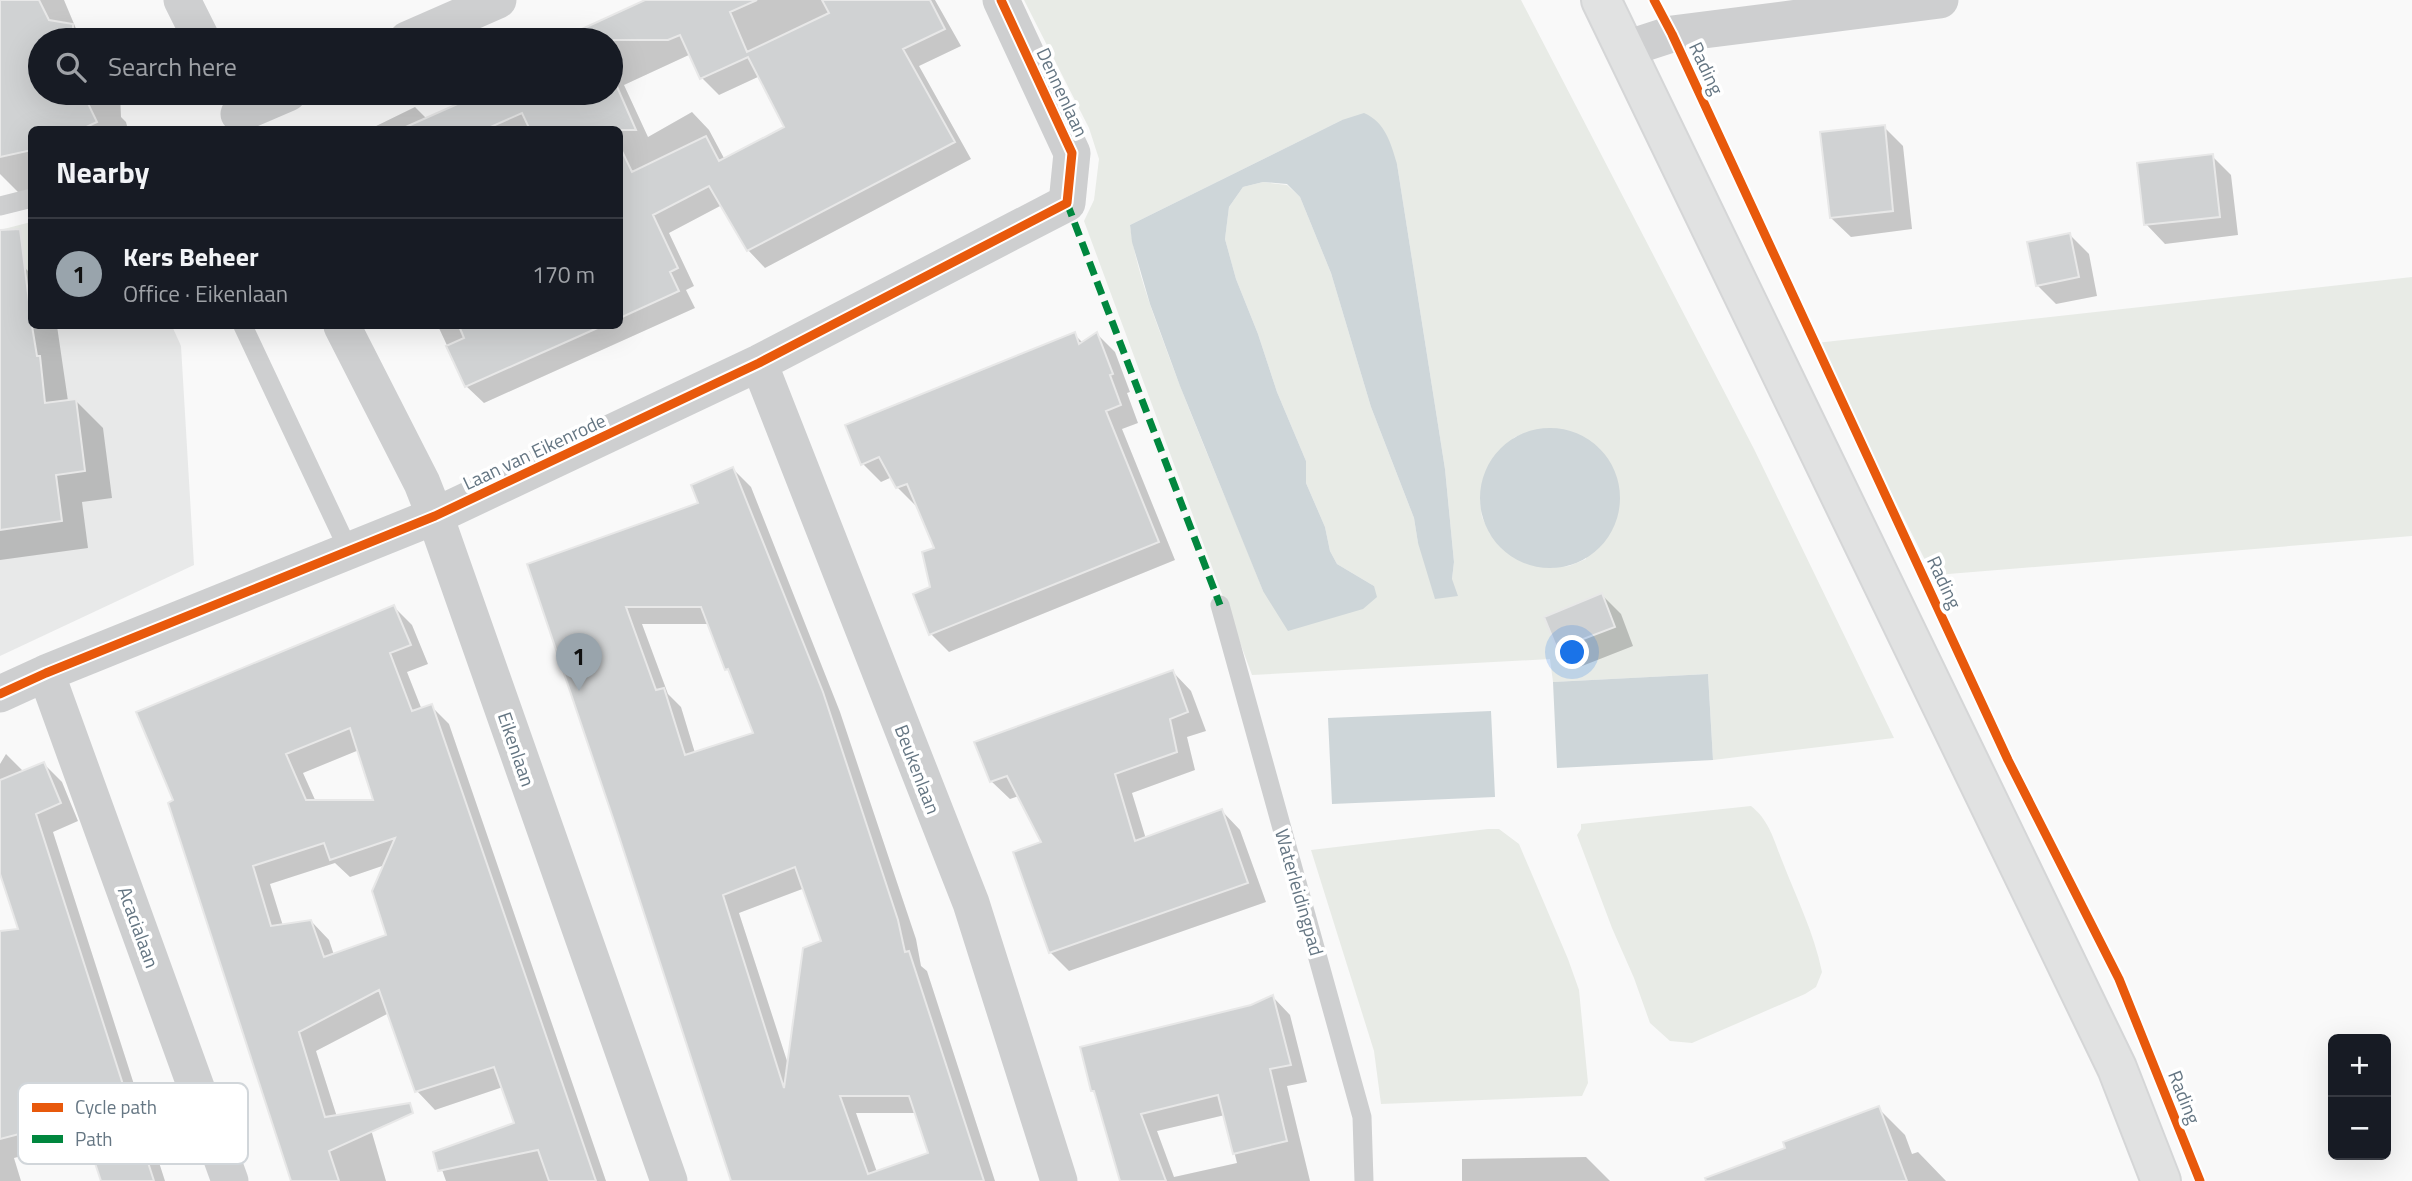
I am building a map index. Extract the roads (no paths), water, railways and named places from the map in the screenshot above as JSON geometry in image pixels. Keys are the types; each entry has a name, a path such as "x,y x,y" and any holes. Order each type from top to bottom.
{"main road":[{"path":"1601,0 2117,1068 2161,1181"}],"street":[{"path":"182,0 196,28"},
{"path":"434,28 498,0"},
{"name":"Dennenlaan","path":"1001,0 1072,153 1067,203"},
{"name":"Rading","path":"1626,49 1672,34 1940,0"},
{"path":"238,112 256,105"},
{"name":"Laan van Eikenrode","path":"0,694 435,516 759,363 1067,203"},
{"name":"Eikenlaan","path":"344,329 422,483 435,516 669,1181"},
{"name":"Beukenlaan","path":"759,363 971,903 1059,1181"},
{"name":"Acacialaan","path":"46,673 195,1083"},
{"name":"Acacialaan","path":"224,1164 230,1181"}],"lane":[{"path":"0,206 28,199"},
{"path":"244,329 349,551"},
{"name":"Waterleidingpad","path":"1220,605 1362,1117 1364,1181"}],"place":[{"name":"Kers Beheer","path":"579,691"}]}
